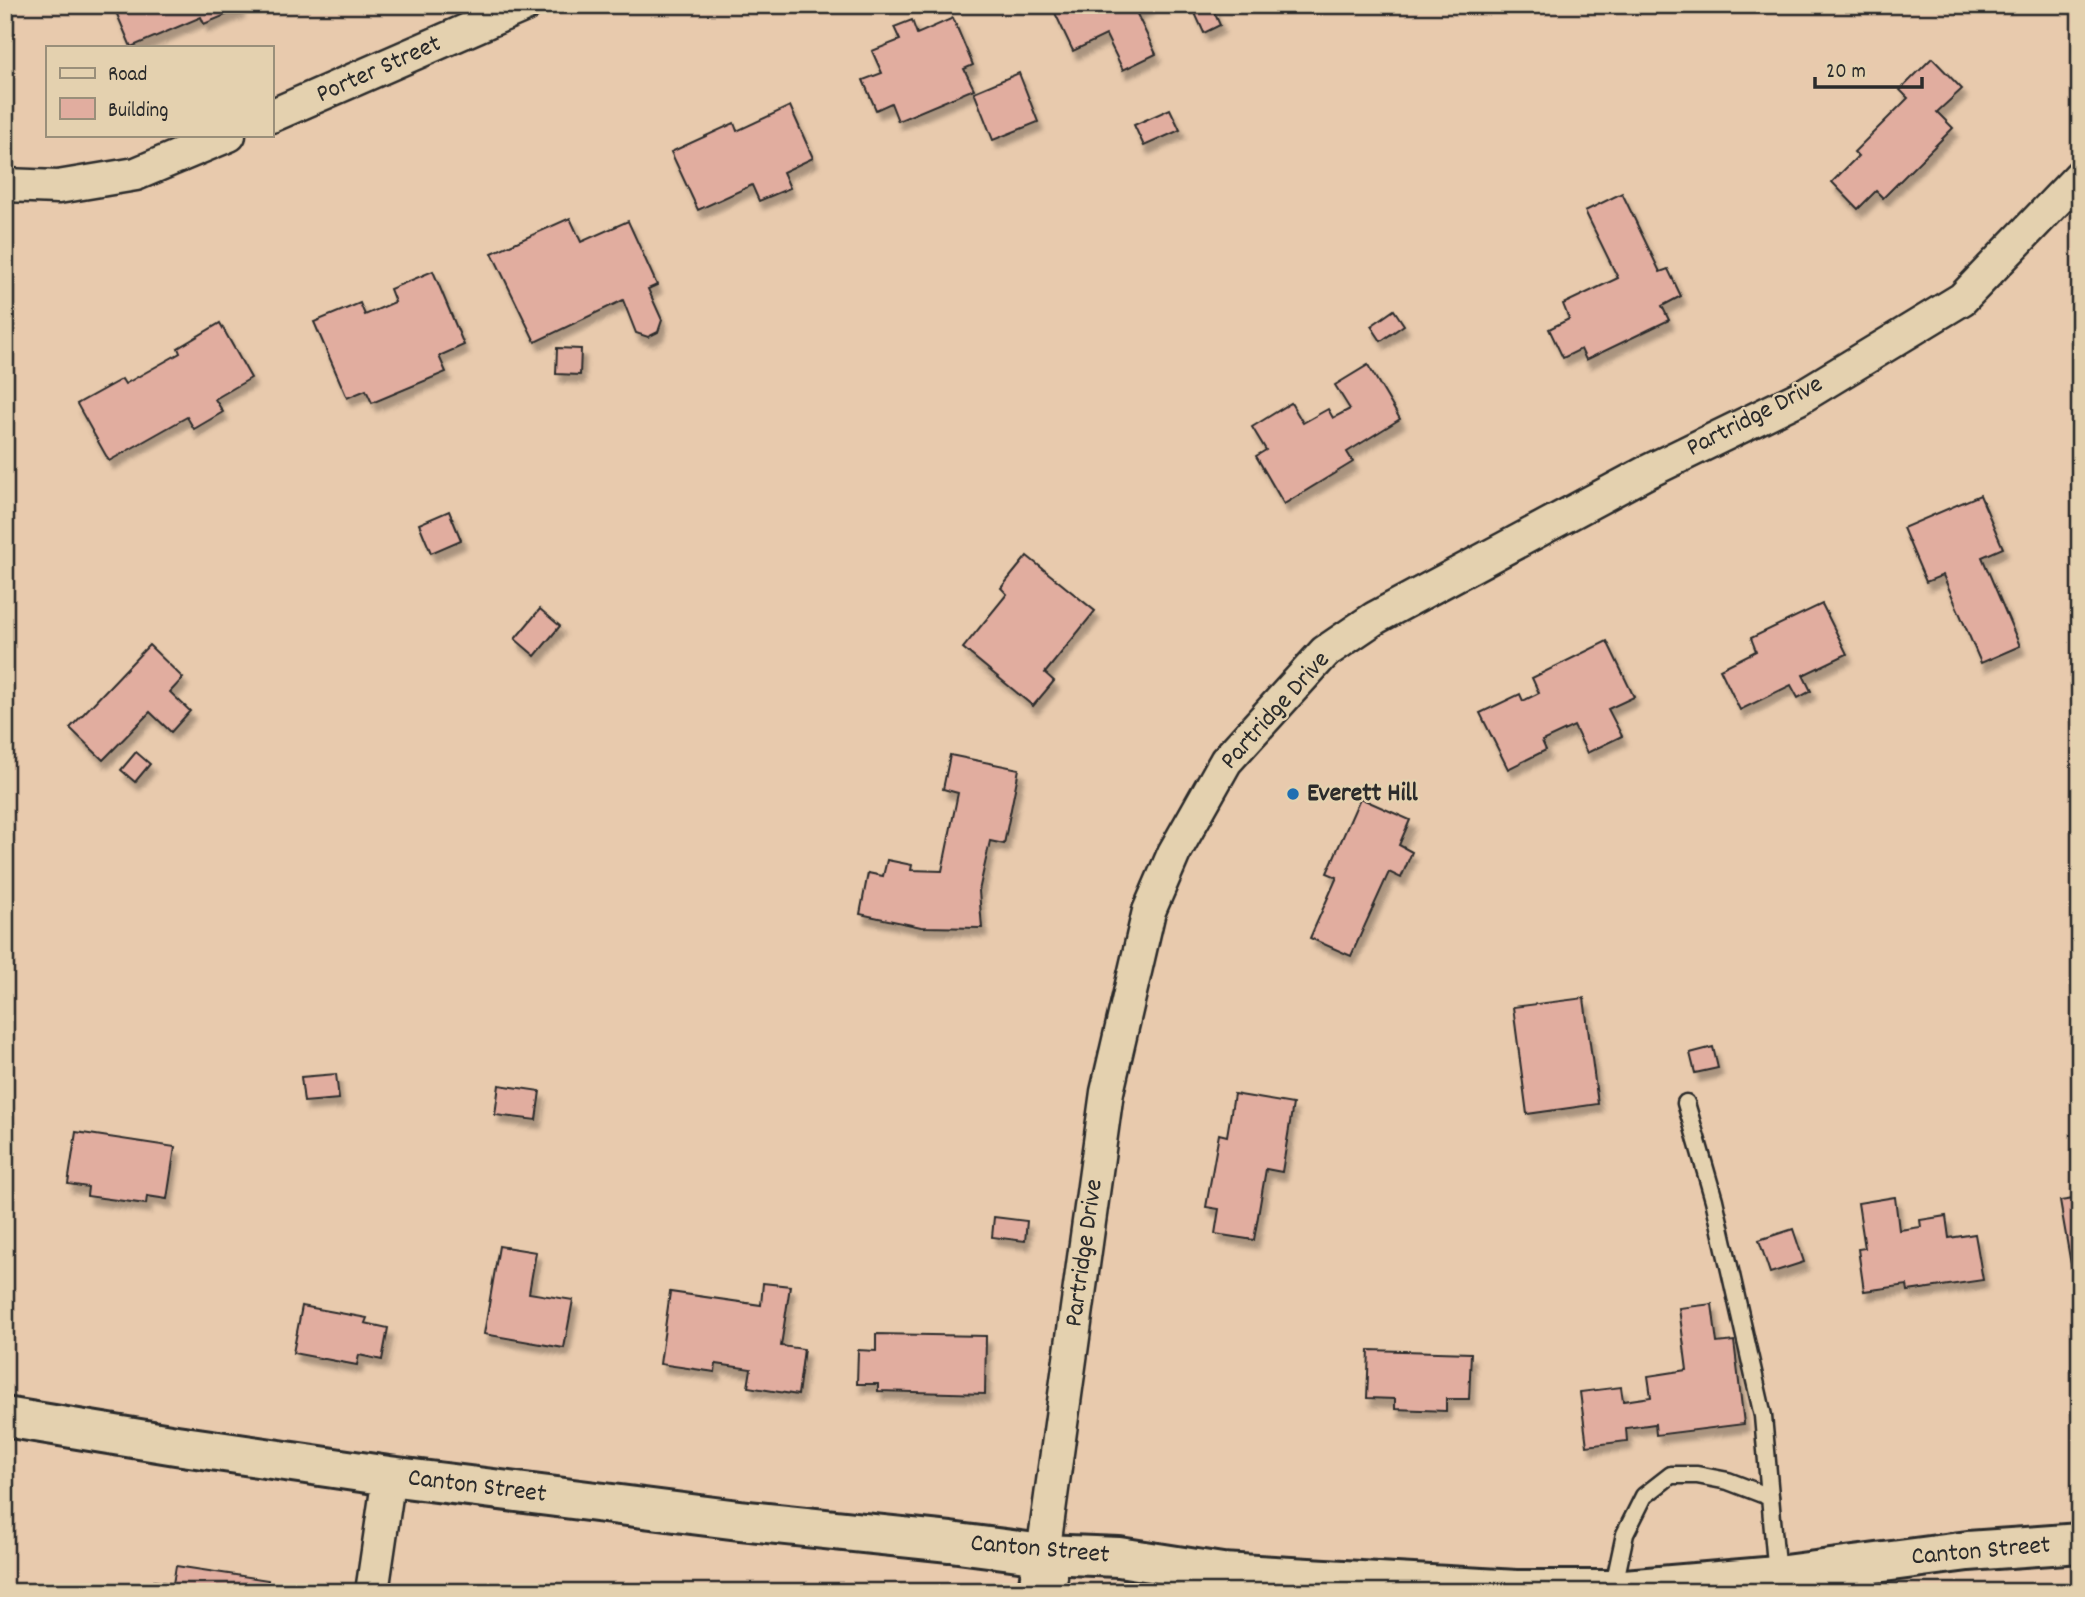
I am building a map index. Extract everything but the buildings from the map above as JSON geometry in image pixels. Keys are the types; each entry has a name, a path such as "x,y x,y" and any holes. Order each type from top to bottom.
{"main road":[{"name":"Canton Street","path":"5,1417 389,1476 739,1520 1043,1554 1119,1557 1222,1573 1517,1590 1613,1590 1777,1576 1968,1551 2080,1543"},
{"path":"1038,1592 1043,1554"}],"street":[{"name":"Porter Street","path":"273,115 525,5"},
{"path":"5,185 58,187 136,173 227,136"},
{"name":"Partridge Drive","path":"1043,1554 1107,1092 1149,911 1174,853 1226,761 1325,652 1375,618 1647,472 1799,398 1962,299 2080,176"},
{"path":"372,1592 389,1476"},
{"path":"1043,1554 1056,1592"}],"lane":[{"path":"1686,1103 1714,1200 1763,1416 1777,1576"},
{"path":"1613,1590 1625,1534 1644,1496 1671,1475 1697,1475 1728,1481 1770,1497"}],"place":[{"name":"Everett Hill","path":"1293,794"}]}
